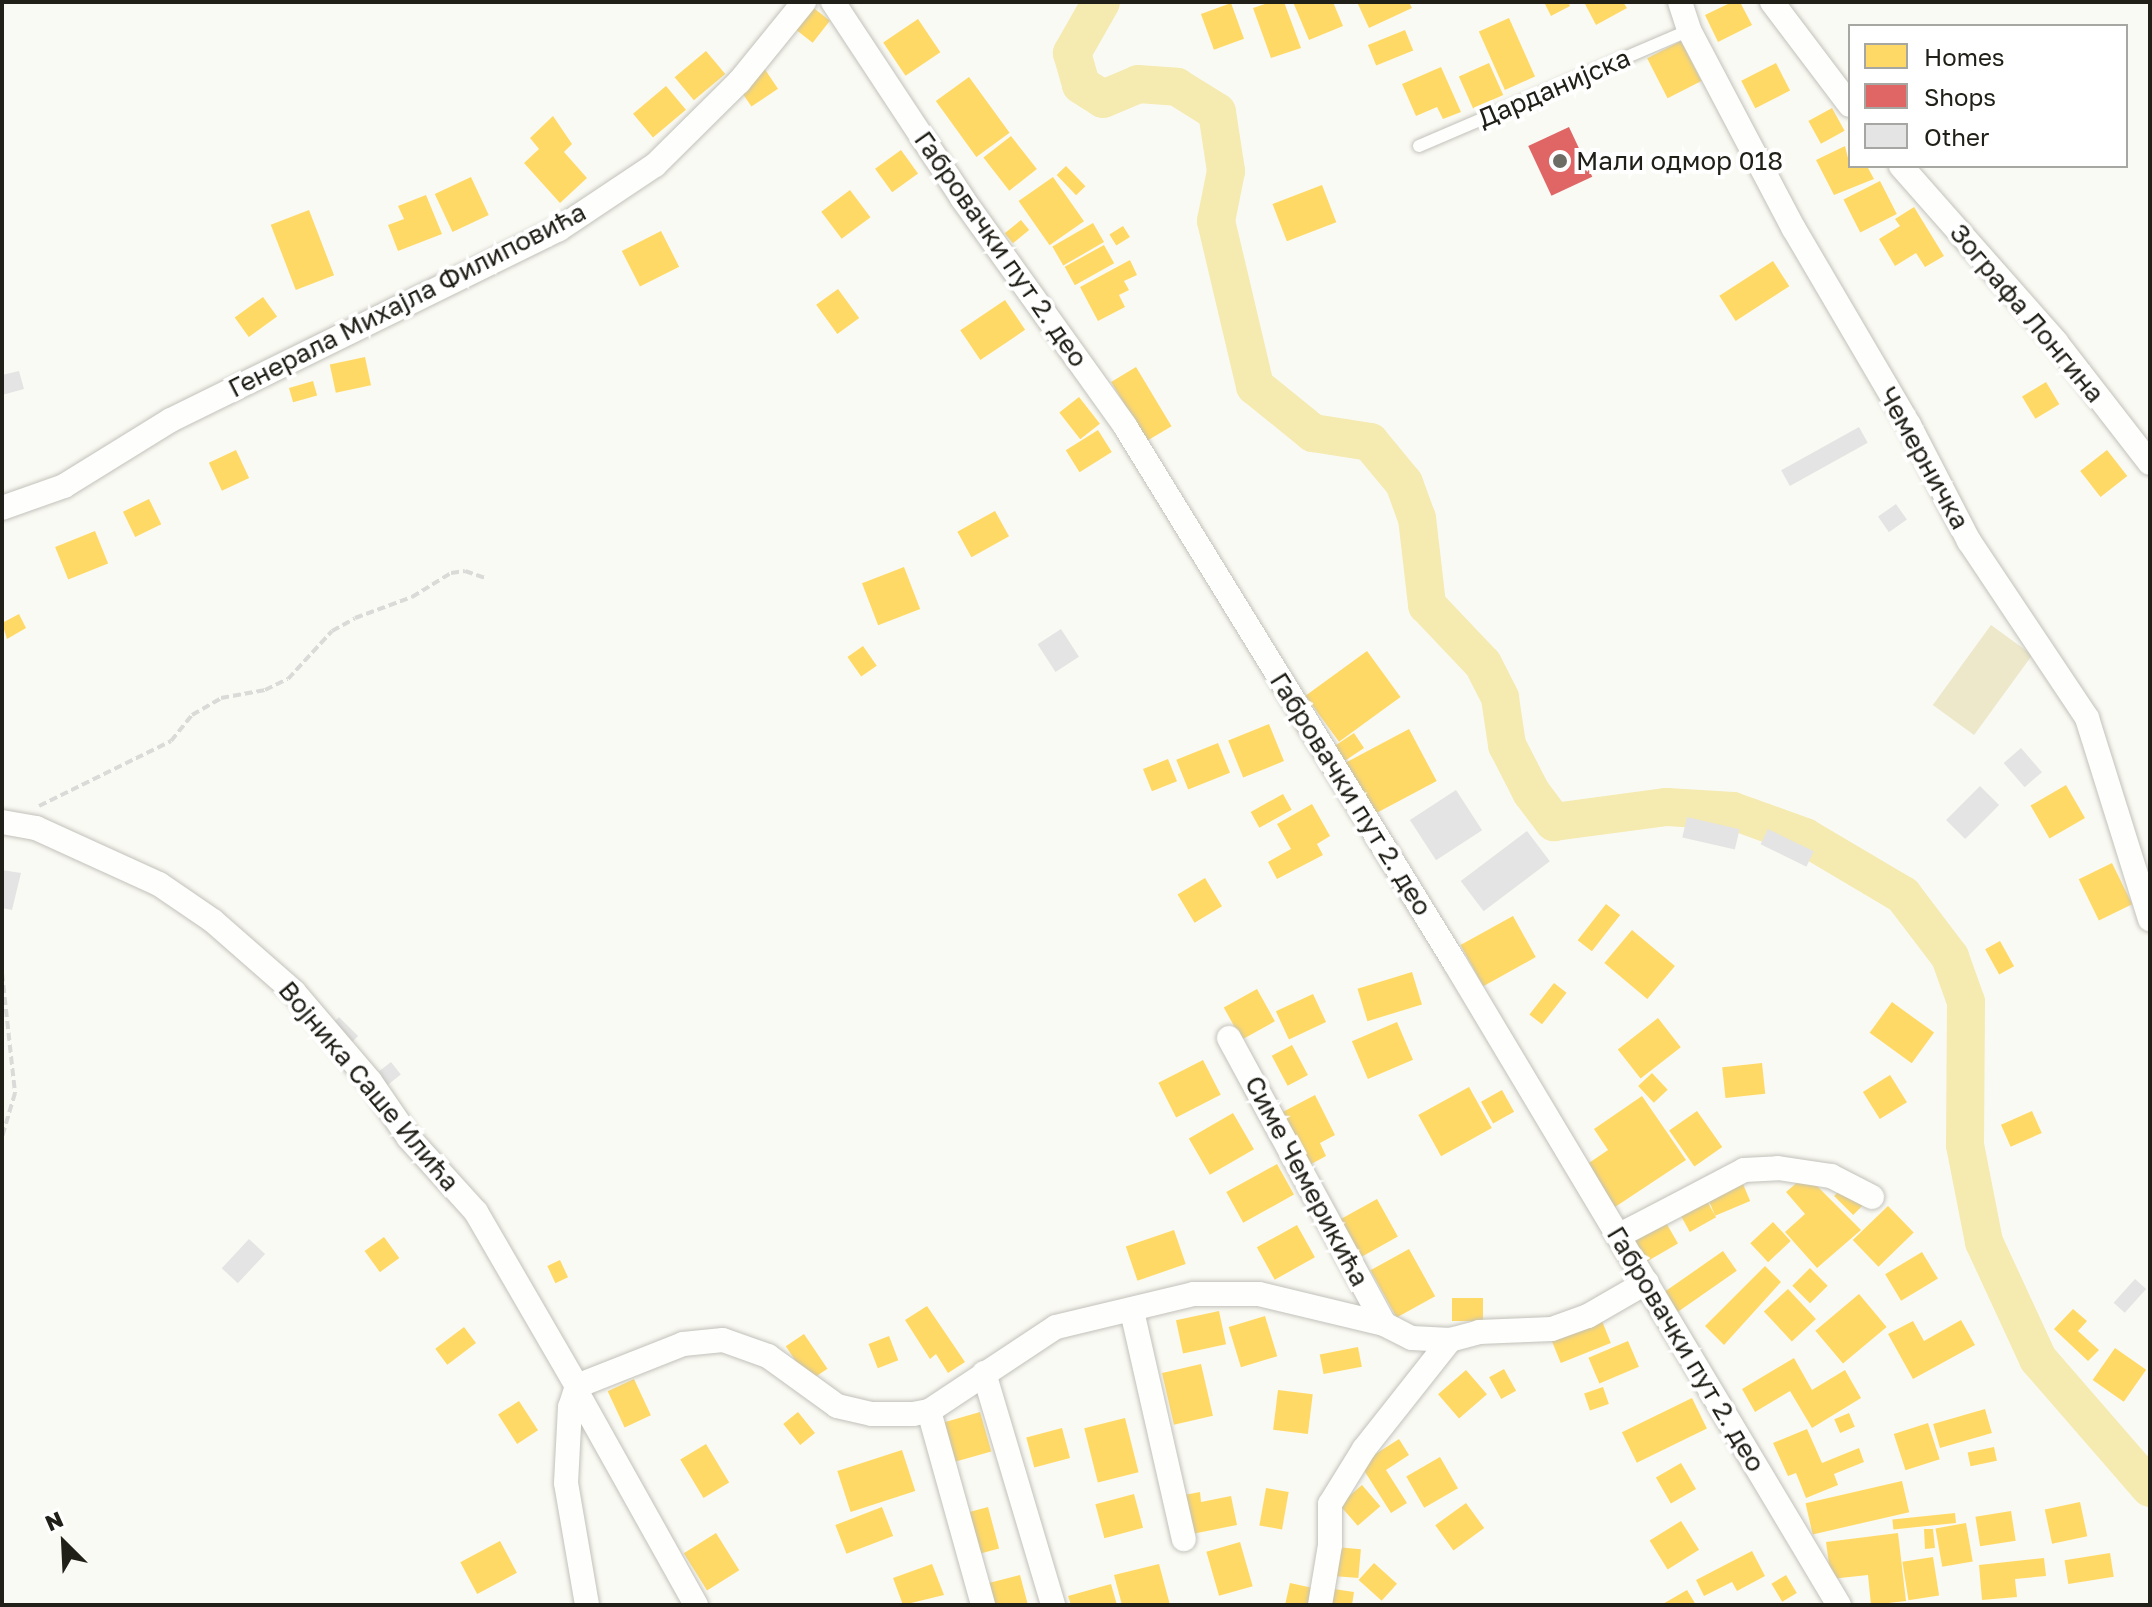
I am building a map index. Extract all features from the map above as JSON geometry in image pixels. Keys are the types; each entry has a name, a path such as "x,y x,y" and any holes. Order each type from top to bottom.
{"street":[{"name":"Генерала Михајла Филиповића","path":"2,508 64,486 171,420 559,229 655,165 739,82 804,2"},
{"name":"Габровачки пут 2. део","path":"833,2 962,198 1125,426 1647,1282 1839,1605"},
{"name":"Чемерничка","path":"1680,2 1689,30 1969,541 2087,718 2150,919"},
{"path":"1772,2 1848,102"},
{"name":"Зографа Лонгина","path":"1903,168 2056,342 2150,463"},
{"name":"Војника Саше Илића","path":"6,823 36,828 110,858 159,884 213,921 294,992 476,1212 574,1395 696,1605"},
{"name":"Симе Чемерикића","path":"1229,1038 1384,1324"},
{"path":"1618,1236 1744,1170 1778,1168 1831,1176 1872,1197"},
{"path":"587,1605 566,1483 574,1395 683,1344 723,1340 768,1356 837,1406 892,1416 929,1411 1056,1327 1193,1294 1238,1291 1384,1324 1412,1338 1450,1340 1479,1332 1552,1329 1588,1316 1647,1282"},
{"path":"1132,1311 1184,1539"},
{"path":"1320,1605 1330,1545 1330,1504 1364,1449 1450,1340"},
{"path":"984,1373 1053,1605"},
{"path":"929,1411 983,1605"}],"lane":[{"name":"Дарданијска","path":"1419,146 1689,30"}],"path":[{"path":"6,823 171,741 192,715 221,698 265,690 288,679 332,631 355,618 412,597 451,573 465,571 485,578"},
{"path":"2,973 15,1093 2,1137"}],"shaded area":[{"path":"1991,625 2032,655 1974,735 1933,705"}],"building: Homes":[{"path":"1271,2 1284,2 1301,48 1271,58 1253,8"},
{"path":"1293,2 1333,2 1343,26 1309,40"},
{"path":"1357,2 1409,2 1412,8 1369,28"},
{"path":"1544,2 1568,2 1570,6 1551,16"},
{"path":"1584,2 1623,2 1627,8 1596,25"},
{"path":"1732,2 1740,2 1752,25 1718,42 1705,15"},
{"path":"1231,3 1244,39 1214,50 1201,14"},
{"path":"811,6 830,21 813,43 794,28"},
{"path":"1509,18 1535,76 1505,90 1479,31"},
{"path":"918,19 940,52 906,76 883,42"},
{"path":"1405,30 1413,50 1376,65 1368,45"},
{"path":"1681,41 1701,81 1668,98 1647,58"},
{"path":"706,51 725,74 694,100 675,77"},
{"path":"1489,63 1503,95 1473,108 1459,76"},
{"path":"1776,63 1790,91 1755,108 1741,81"},
{"path":"1441,67 1461,112 1443,119 1437,107 1416,116 1402,84"},
{"path":"764,68 778,89 751,107 737,86"},
{"path":"969,77 1010,133 976,157 936,101"},
{"path":"666,86 686,110 653,137 633,114"},
{"path":"1832,108 1845,131 1821,144 1808,121"},
{"path":"553,116 572,144 564,152 587,178 560,203 524,163 539,149 530,138"},
{"path":"1011,136 1037,169 1009,191 983,158"},
{"path":"1845,146 1848,168 1868,168 1874,179 1834,195 1816,160"},
{"path":"901,150 918,173 892,192 875,169"},
{"path":"1066,166 1085,186 1076,195 1057,175"},
{"path":"471,177 489,215 452,232 435,194"},
{"path":"1053,177 1084,221 1050,245 1019,201"},
{"path":"1880,181 1897,214 1860,233 1843,200"},
{"path":"1322,185 1336,222 1287,241 1273,204"},
{"path":"850,190 870,217 842,239 821,212"},
{"path":"426,195 442,234 398,251 388,225 404,219 398,206"},
{"path":"1914,207 1944,256 1925,267 1916,253 1895,266 1879,239 1900,226 1895,219"},
{"path":"309,210 334,275 296,290 271,225"},
{"path":"1021,220 1029,230 1013,243 1005,233"},
{"path":"1093,223 1104,242 1063,266 1052,246"},
{"path":"1123,226 1130,237 1116,246 1109,234"},
{"path":"661,231 679,267 640,287 622,251"},
{"path":"1104,245 1114,263 1075,285 1065,267"},
{"path":"1130,260 1137,275 1124,281 1129,290 1119,295 1125,307 1098,321 1080,287"},
{"path":"1773,261 1789,286 1736,321 1719,296"},
{"path":"838,289 859,318 837,334 816,305"},
{"path":"263,297 277,316 249,337 235,318"},
{"path":"1005,300 1025,330 980,360 960,330"},
{"path":"365,357 371,385 336,393 330,364"},
{"path":"1136,367 1172,426 1147,441 1111,382"},
{"path":"313,381 317,395 293,402 289,388"},
{"path":"2046,382 2059,404 2035,419 2022,396"},
{"path":"1079,397 1100,424 1080,439 1059,412"},
{"path":"1098,430 1112,452 1080,472 1066,450"},
{"path":"236,450 249,478 222,491 209,463"},
{"path":"2107,450 2127,476 2101,497 2080,471"},
{"path":"149,499 161,524 135,537 123,512"},
{"path":"995,511 1009,536 971,557 957,532"},
{"path":"95,531 108,563 68,580 55,547"},
{"path":"904,567 920,609 878,625 862,583"},
{"path":"19,614 26,628 7,639 2,623"},
{"path":"863,646 877,666 861,677 847,657"},
{"path":"1367,651 1401,697 1339,742 1306,696"},
{"path":"1269,724 1284,761 1243,778 1228,740"},
{"path":"1409,729 1437,781 1372,815 1345,763"},
{"path":"1354,733 1364,748 1345,761 1335,746"},
{"path":"1218,743 1230,773 1188,790 1176,760"},
{"path":"1168,759 1177,781 1152,791 1143,769"},
{"path":"2066,785 2085,818 2049,838 2030,806"},
{"path":"1283,794 1292,810 1259,828 1251,812"},
{"path":"1312,804 1330,836 1317,844 1323,855 1277,879 1268,862 1291,849 1277,824"},
{"path":"2112,863 2132,904 2099,921 2079,879"},
{"path":"1205,878 1222,906 1195,923 1178,894"},
{"path":"1606,904 1620,915 1592,951 1578,940"},
{"path":"1513,916 1536,957 1483,986 1461,945"},
{"path":"1632,930 1675,966 1647,999 1604,963"},
{"path":"2000,941 2014,966 1999,975 1985,949"},
{"path":"1412,972 1422,1005 1367,1021 1357,989"},
{"path":"1554,983 1567,993 1542,1024 1529,1015"},
{"path":"1257,989 1275,1021 1242,1040 1224,1007"},
{"path":"1313,994 1326,1022 1289,1039 1276,1011"},
{"path":"1892,1002 1934,1033 1912,1063 1870,1033"},
{"path":"1658,1018 1681,1047 1641,1079 1618,1049"},
{"path":"1397,1022 1413,1060 1368,1079 1352,1041"},
{"path":"1292,1045 1308,1075 1288,1086 1272,1056"},
{"path":"1203,1060 1221,1095 1176,1117 1158,1083"},
{"path":"1762,1063 1765,1094 1725,1098 1722,1067"},
{"path":"1652,1073 1668,1090 1654,1103 1638,1086"},
{"path":"1890,1075 1907,1102 1880,1119 1863,1092"},
{"path":"1469,1087 1492,1128 1441,1156 1418,1115"},
{"path":"1502,1090 1514,1112 1493,1124 1481,1102"},
{"path":"1315,1095 1335,1135 1320,1143 1326,1156 1304,1168 1277,1115"},
{"path":"1642,1096 1686,1160 1612,1209 1583,1167 1608,1150 1594,1129"},
{"path":"1697,1111 1722,1147 1694,1167 1669,1131"},
{"path":"2032,1111 2042,1133 2011,1147 2001,1125"},
{"path":"1233,1113 1254,1149 1210,1175 1189,1138"},
{"path":"1277,1164 1294,1195 1243,1223 1226,1192"},
{"path":"1806,1175 1861,1230 1817,1268 1785,1232 1805,1214 1786,1192"},
{"path":"1740,1177 1750,1201 1715,1216 1705,1192"},
{"path":"1844,1186 1863,1205 1853,1215 1834,1196"},
{"path":"1702,1192 1716,1217 1690,1232 1676,1207"},
{"path":"1377,1199 1398,1237 1356,1260 1335,1222"},
{"path":"1888,1206 1914,1233 1878,1267 1853,1240"},
{"path":"1661,1214 1678,1243 1642,1264 1625,1235"},
{"path":"1773,1222 1791,1241 1768,1262 1750,1243"},
{"path":"1297,1225 1315,1257 1275,1280 1257,1247"},
{"path":"1174,1230 1186,1264 1137,1281 1126,1247"},
{"path":"384,1237 399,1258 380,1272 365,1251"},
{"path":"1409,1249 1435,1296 1397,1318 1371,1270"},
{"path":"1723,1251 1737,1271 1677,1313 1663,1293"},
{"path":"1922,1252 1938,1279 1901,1301 1885,1274"},
{"path":"560,1260 568,1277 555,1283 547,1266"},
{"path":"1765,1266 1781,1282 1724,1345 1705,1326"},
{"path":"1810,1268 1828,1286 1810,1303 1792,1286"},
{"path":"1788,1289 1816,1319 1792,1341 1764,1312"},
{"path":"1859,1294 1887,1327 1843,1364 1815,1331"},
{"path":"1452,1298 1483,1298 1483,1321 1452,1321"},
{"path":"927,1306 965,1362 948,1373 936,1354 930,1359 905,1320"},
{"path":"2073,1309 2087,1321 2078,1331 2099,1350 2088,1361 2054,1329"},
{"path":"1219,1311 1226,1344 1183,1353 1176,1320"},
{"path":"1265,1316 1277,1356 1241,1367 1229,1327"},
{"path":"1600,1316 1611,1343 1561,1363 1550,1336"},
{"path":"1961,1320 1975,1345 1913,1379 1888,1334 1913,1321 1924,1341"},
{"path":"464,1327 476,1343 447,1365 435,1349"},
{"path":"804,1334 827,1369 809,1381 786,1346"},
{"path":"889,1336 898,1360 878,1368 868,1344"},
{"path":"1628,1341 1639,1367 1599,1384 1588,1358"},
{"path":"1358,1347 1362,1367 1324,1374 1320,1354"},
{"path":"2115,1348 2146,1370 2124,1402 2093,1380"},
{"path":"1794,1358 1812,1390 1845,1370 1861,1398 1812,1428 1790,1391 1755,1412 1742,1389"},
{"path":"1201,1364 1213,1416 1174,1425 1162,1373"},
{"path":"1504,1369 1516,1391 1501,1399 1489,1377"},
{"path":"1466,1370 1487,1394 1459,1418 1438,1394"},
{"path":"634,1379 651,1415 625,1428 608,1391"},
{"path":"1603,1387 1609,1404 1590,1411 1584,1394"},
{"path":"1278,1390 1313,1394 1308,1434 1273,1430"},
{"path":"1692,1398 1707,1429 1637,1463 1622,1432"},
{"path":"519,1401 538,1430 517,1444 498,1415"},
{"path":"1985,1409 1992,1433 1940,1448 1933,1424"},
{"path":"798,1412 815,1433 800,1445 783,1424"},
{"path":"980,1412 991,1451 947,1464 936,1425"},
{"path":"1849,1413 1855,1427 1840,1433 1834,1419"},
{"path":"1125,1418 1139,1472 1098,1482 1084,1428"},
{"path":"1928,1423 1940,1459 1906,1470 1894,1434"},
{"path":"1062,1428 1070,1458 1034,1468 1026,1438"},
{"path":"1807,1429 1822,1463 1859,1448 1864,1462 1834,1474 1838,1485 1806,1498 1796,1473 1788,1476 1773,1443"},
{"path":"1399,1439 1409,1455 1386,1470 1407,1503 1391,1513 1360,1464"},
{"path":"706,1444 729,1483 703,1498 680,1459"},
{"path":"1994,1447 1997,1461 1971,1466 1968,1453"},
{"path":"902,1450 915,1491 851,1512 837,1471"},
{"path":"1440,1457 1458,1488 1424,1508 1406,1476"},
{"path":"1681,1463 1696,1489 1671,1503 1656,1478"},
{"path":"1902,1481 1909,1512 1813,1534 1806,1503"},
{"path":"1362,1485 1380,1506 1358,1526 1339,1505"},
{"path":"1266,1488 1289,1492 1282,1529 1259,1525"},
{"path":"1200,1492 1201,1502 1231,1496 1237,1525 1187,1535 1179,1496"},
{"path":"1134,1494 1143,1528 1104,1538 1095,1504"},
{"path":"2080,1502 2087,1536 2052,1544 2045,1509"},
{"path":"1466,1503 1484,1528 1453,1550 1435,1525"},
{"path":"882,1507 893,1536 846,1554 835,1525"},
{"path":"988,1507 999,1549 973,1556 962,1514"},
{"path":"2011,1511 2016,1541 1980,1546 1975,1517"},
{"path":"1955,1513 1956,1523 1893,1530 1892,1520"},
{"path":"1681,1521 1699,1550 1668,1569 1650,1541"},
{"path":"1966,1523 1973,1561 1942,1567 1935,1528"},
{"path":"1924,1529 1933,1529 1935,1548 1925,1549"},
{"path":"716,1533 739,1570 707,1590 684,1553"},
{"path":"1898,1533 1906,1601 1871,1605 1868,1575 1831,1579 1826,1542"},
{"path":"500,1541 517,1573 477,1594 460,1562"},
{"path":"1240,1542 1253,1586 1219,1596 1206,1552"},
{"path":"1336,1547 1361,1549 1358,1578 1333,1576"},
{"path":"1752,1551 1765,1576 1737,1591 1732,1582 1704,1596 1696,1580"},
{"path":"2110,1553 2114,1577 2068,1584 2065,1560"},
{"path":"1933,1557 1939,1596 1908,1600 1902,1562"},
{"path":"2044,1558 2046,1576 2015,1579 2017,1597 1982,1600 1979,1565"},
{"path":"1374,1563 1397,1584 1382,1601 1359,1580"},
{"path":"932,1564 944,1595 903,1605 893,1578"},
{"path":"1159,1564 1170,1605 1122,1605 1114,1575"},
{"path":"1020,1575 1028,1605 987,1605 981,1585"},
{"path":"1786,1575 1797,1593 1782,1602 1771,1584"},
{"path":"1290,1583 1313,1588 1309,1605 1285,1605"},
{"path":"1111,1584 1117,1605 1071,1605 1068,1596"},
{"path":"1334,1589 1354,1592 1352,1605 1331,1605"},
{"path":"1687,1590 1696,1605 1661,1605"}],"building: Shops":[{"name":"Мали одмор 018","path":"1569,127 1592,177 1551,196 1528,146"}],"building: Other":[{"path":"19,371 24,389 2,395 2,375"},
{"path":"1859,427 1868,443 1790,486 1781,470"},
{"path":"1896,504 1907,520 1889,532 1878,517"},
{"path":"1061,629 1079,657 1055,672 1038,644"},
{"path":"2021,748 2042,772 2025,787 2004,763"},
{"path":"1980,786 1999,805 1965,839 1946,820"},
{"path":"1456,790 1482,830 1436,860 1410,820"},
{"path":"1687,817 1740,829 1735,850 1682,837"},
{"path":"1768,829 1814,851 1806,867 1761,844"},
{"path":"1527,831 1550,861 1484,911 1461,881"},
{"path":"2,870 21,873 12,910 2,908"},
{"path":"339,1017 358,1036 349,1045 330,1026"},
{"path":"391,1062 401,1075 387,1086 377,1073"},
{"path":"249,1239 265,1254 238,1283 222,1268"},
{"path":"2135,1279 2146,1289 2125,1313 2114,1303"}],"waterway":[{"path":"1101,2 1072,53 1081,85 1103,99 1138,84 1177,87 1217,112 1226,171 1216,221 1255,386 1313,433 1370,442 1404,483 1417,518 1427,605 1483,664 1500,698 1507,745 1531,792 1554,822 1667,807 1733,811 1805,837 1903,895 1950,957 1966,1002 1965,1145 1984,1242 2038,1359 2150,1488"}],"place":[{"name":"Мали одмор 018","path":"1560,161"}]}
